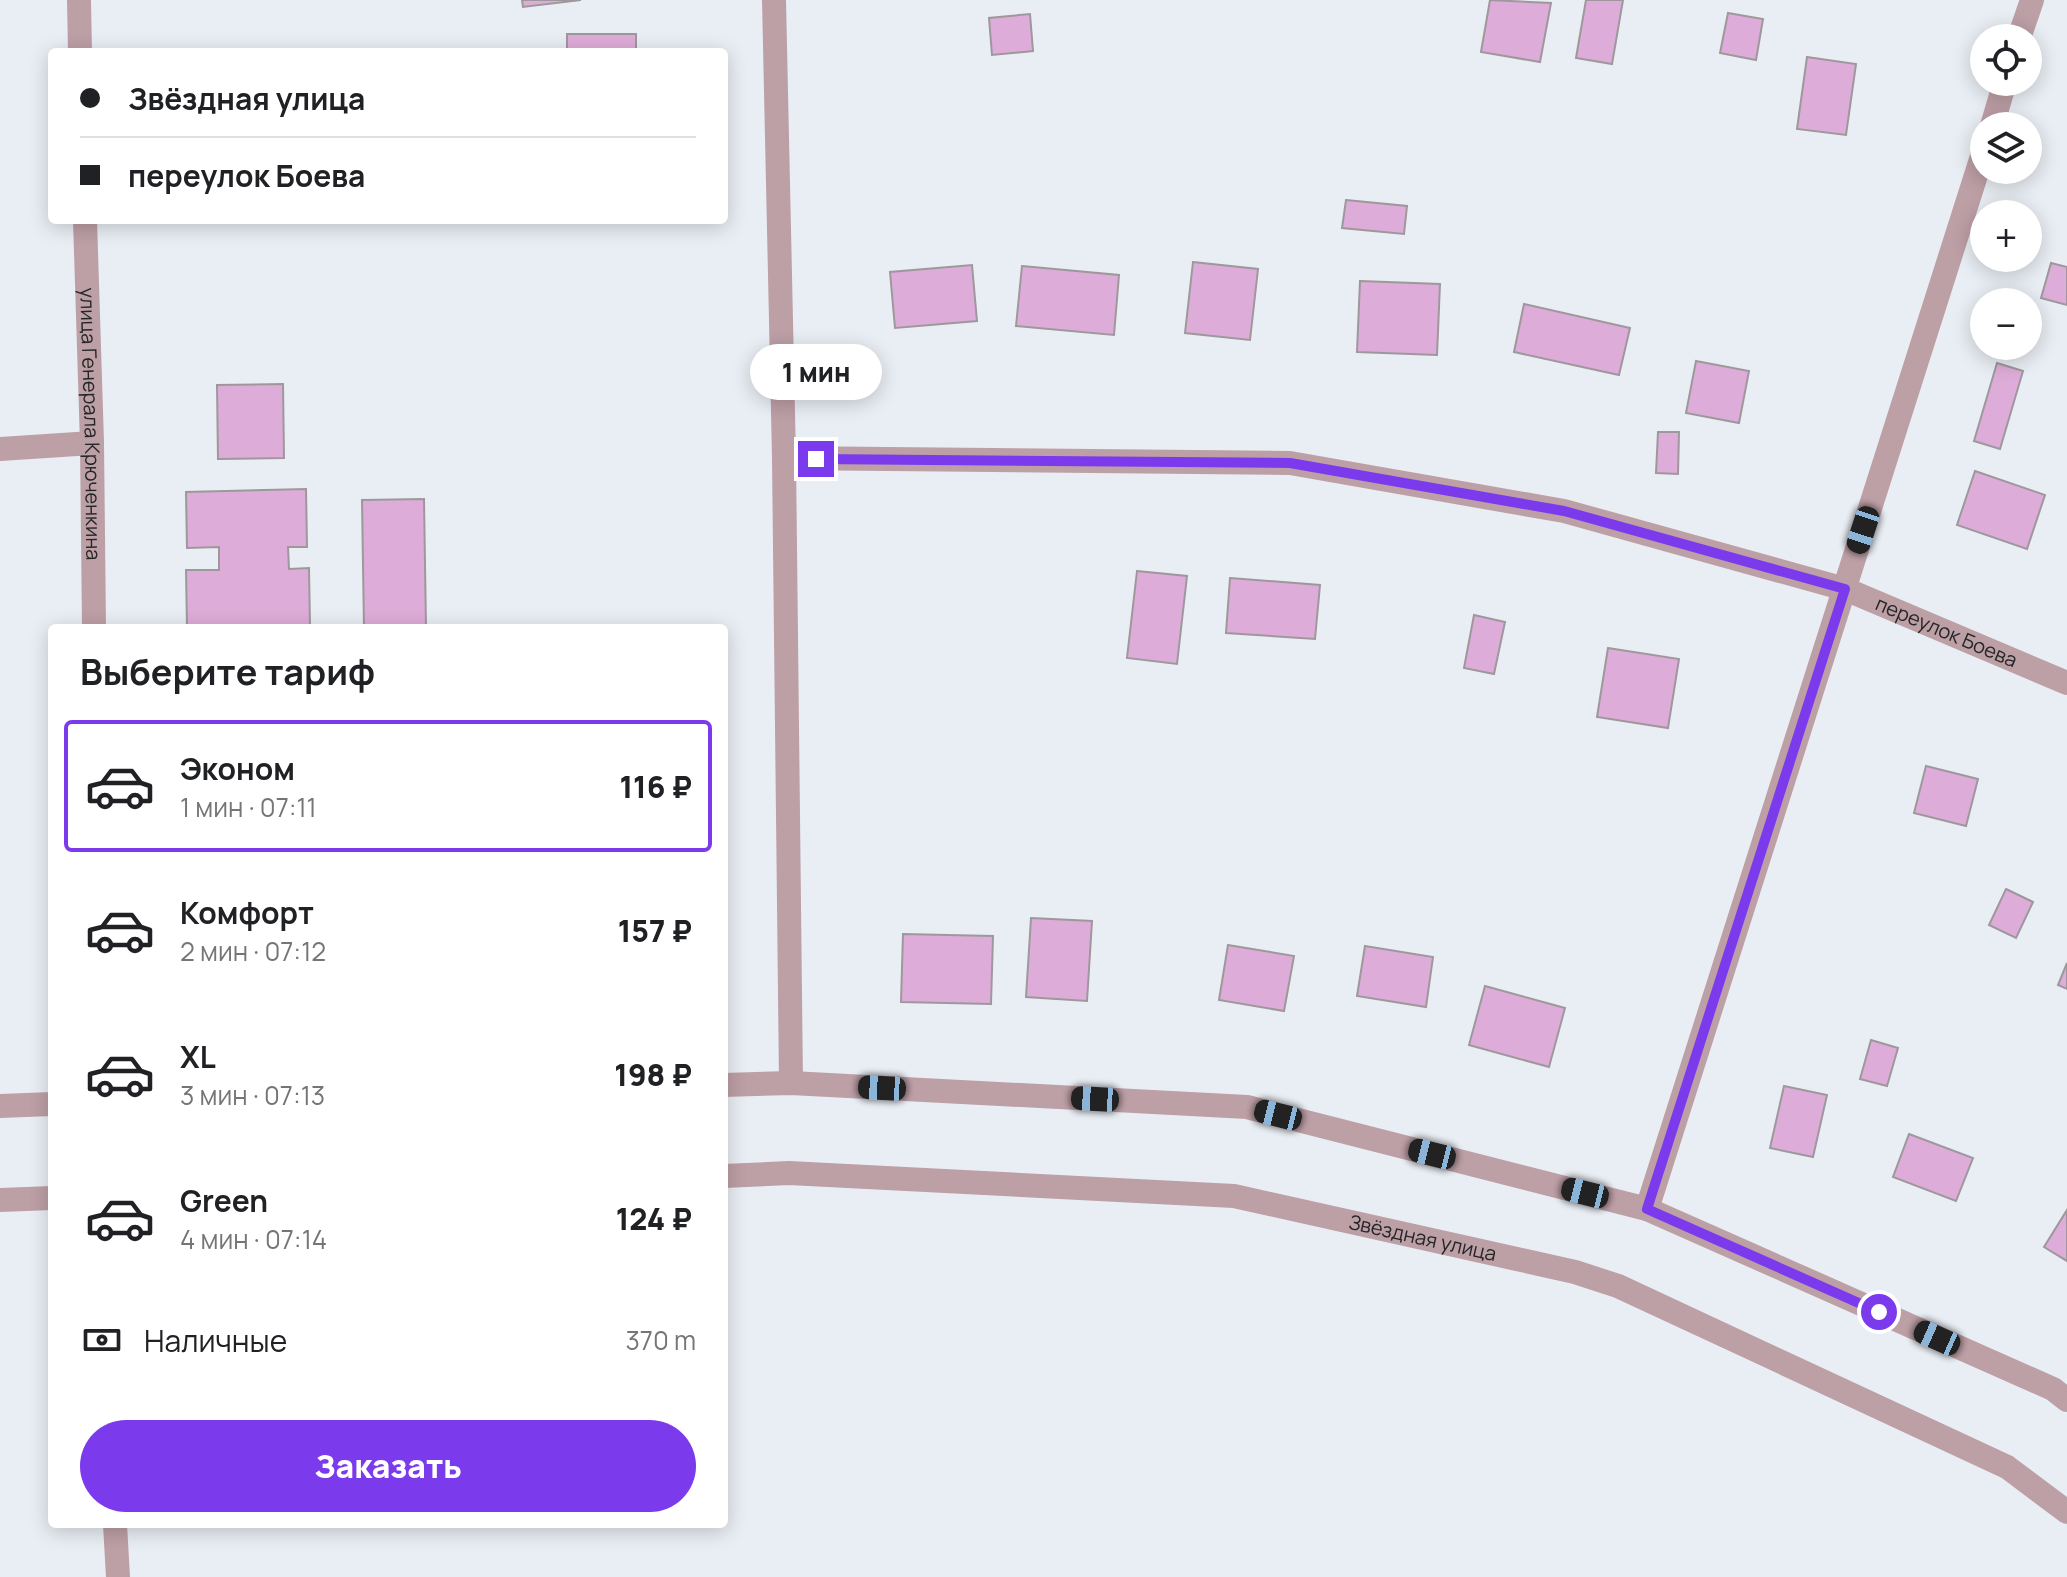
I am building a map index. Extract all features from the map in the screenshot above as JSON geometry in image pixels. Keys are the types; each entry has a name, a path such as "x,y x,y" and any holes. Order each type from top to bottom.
{"street":[{"path":"79,0 80,48"},
{"path":"774,0 784,458 791,1083"},
{"path":"2024,24 2032,0"},
{"path":"1647,1209 1973,184"},
{"name":"улица Генерала Крюченкина","path":"85,224 94,624"},
{"path":"0,449 92,443"},
{"name":"переулок Боева","path":"784,458 1290,463 1564,511 1845,589 2067,683"},
{"path":"728,1085 791,1083 1247,1107 1647,1209 2053,1389 2067,1400"},
{"path":"0,1106 48,1104"},
{"name":"Звёздная улица","path":"728,1176 789,1173 1234,1196 1575,1272 1618,1286 2007,1467 2067,1512"},
{"path":"0,1200 48,1198"},
{"path":"115,1528 118,1577"}],"building":[{"path":"522,0 581,0 523,7"},
{"path":"1490,0 1551,3 1540,62 1481,52"},
{"path":"1586,0 1623,0 1612,64 1576,58"},
{"path":"1728,13 1763,19 1756,60 1720,53"},
{"path":"1030,14 1033,51 992,55 989,18"},
{"path":"567,34 636,34 636,48 567,48"},
{"path":"1807,57 1856,64 1846,135 1797,129"},
{"path":"1346,200 1407,206 1404,234 1342,228"},
{"path":"1193,262 1258,269 1250,340 1185,333"},
{"path":"2051,263 2067,267 2067,305 2042,298"},
{"path":"972,265 977,321 895,328 890,272"},
{"path":"1022,266 1119,275 1114,335 1016,326"},
{"path":"1360,281 1440,284 1437,355 1357,352"},
{"path":"1524,304 1630,328 1619,375 1514,352"},
{"path":"1696,361 1749,371 1739,423 1686,413"},
{"path":"1997,363 2023,371 2000,449 1974,441"},
{"path":"283,384 284,458 218,459 217,385"},
{"path":"1658,432 1679,432 1678,474 1656,473"},
{"path":"1975,471 2045,495 2027,549 1957,525"},
{"path":"306,489 307,547 288,547 289,569 309,568 310,624 187,624 186,570 219,570 219,547 187,548 186,492"},
{"path":"424,499 426,624 364,624 362,500"},
{"path":"1137,571 1187,576 1177,664 1127,658"},
{"path":"1230,578 1320,585 1315,639 1226,633"},
{"path":"1474,615 1505,622 1494,674 1464,668"},
{"path":"1608,648 1679,659 1668,728 1597,717"},
{"path":"1926,766 1978,779 1966,826 1914,813"},
{"path":"2006,889 2033,902 2016,938 1989,925"},
{"path":"1031,918 1092,921 1087,1001 1026,997"},
{"path":"903,934 993,936 991,1004 901,1002"},
{"path":"1228,945 1294,956 1284,1011 1219,1000"},
{"path":"1365,946 1433,957 1426,1007 1357,996"},
{"path":"2067,963 2067,989 2058,985"},
{"path":"1485,986 1565,1008 1549,1067 1469,1045"},
{"path":"1871,1040 1898,1048 1887,1086 1860,1079"},
{"path":"1784,1086 1827,1095 1813,1157 1770,1148"},
{"path":"1909,1134 1973,1158 1956,1201 1893,1177"},
{"path":"2067,1210 2067,1261 2044,1247"}],"route":[{"path":"816,459 1290,463 1564,511 1845,589 1647,1209 1879,1312"}]}
